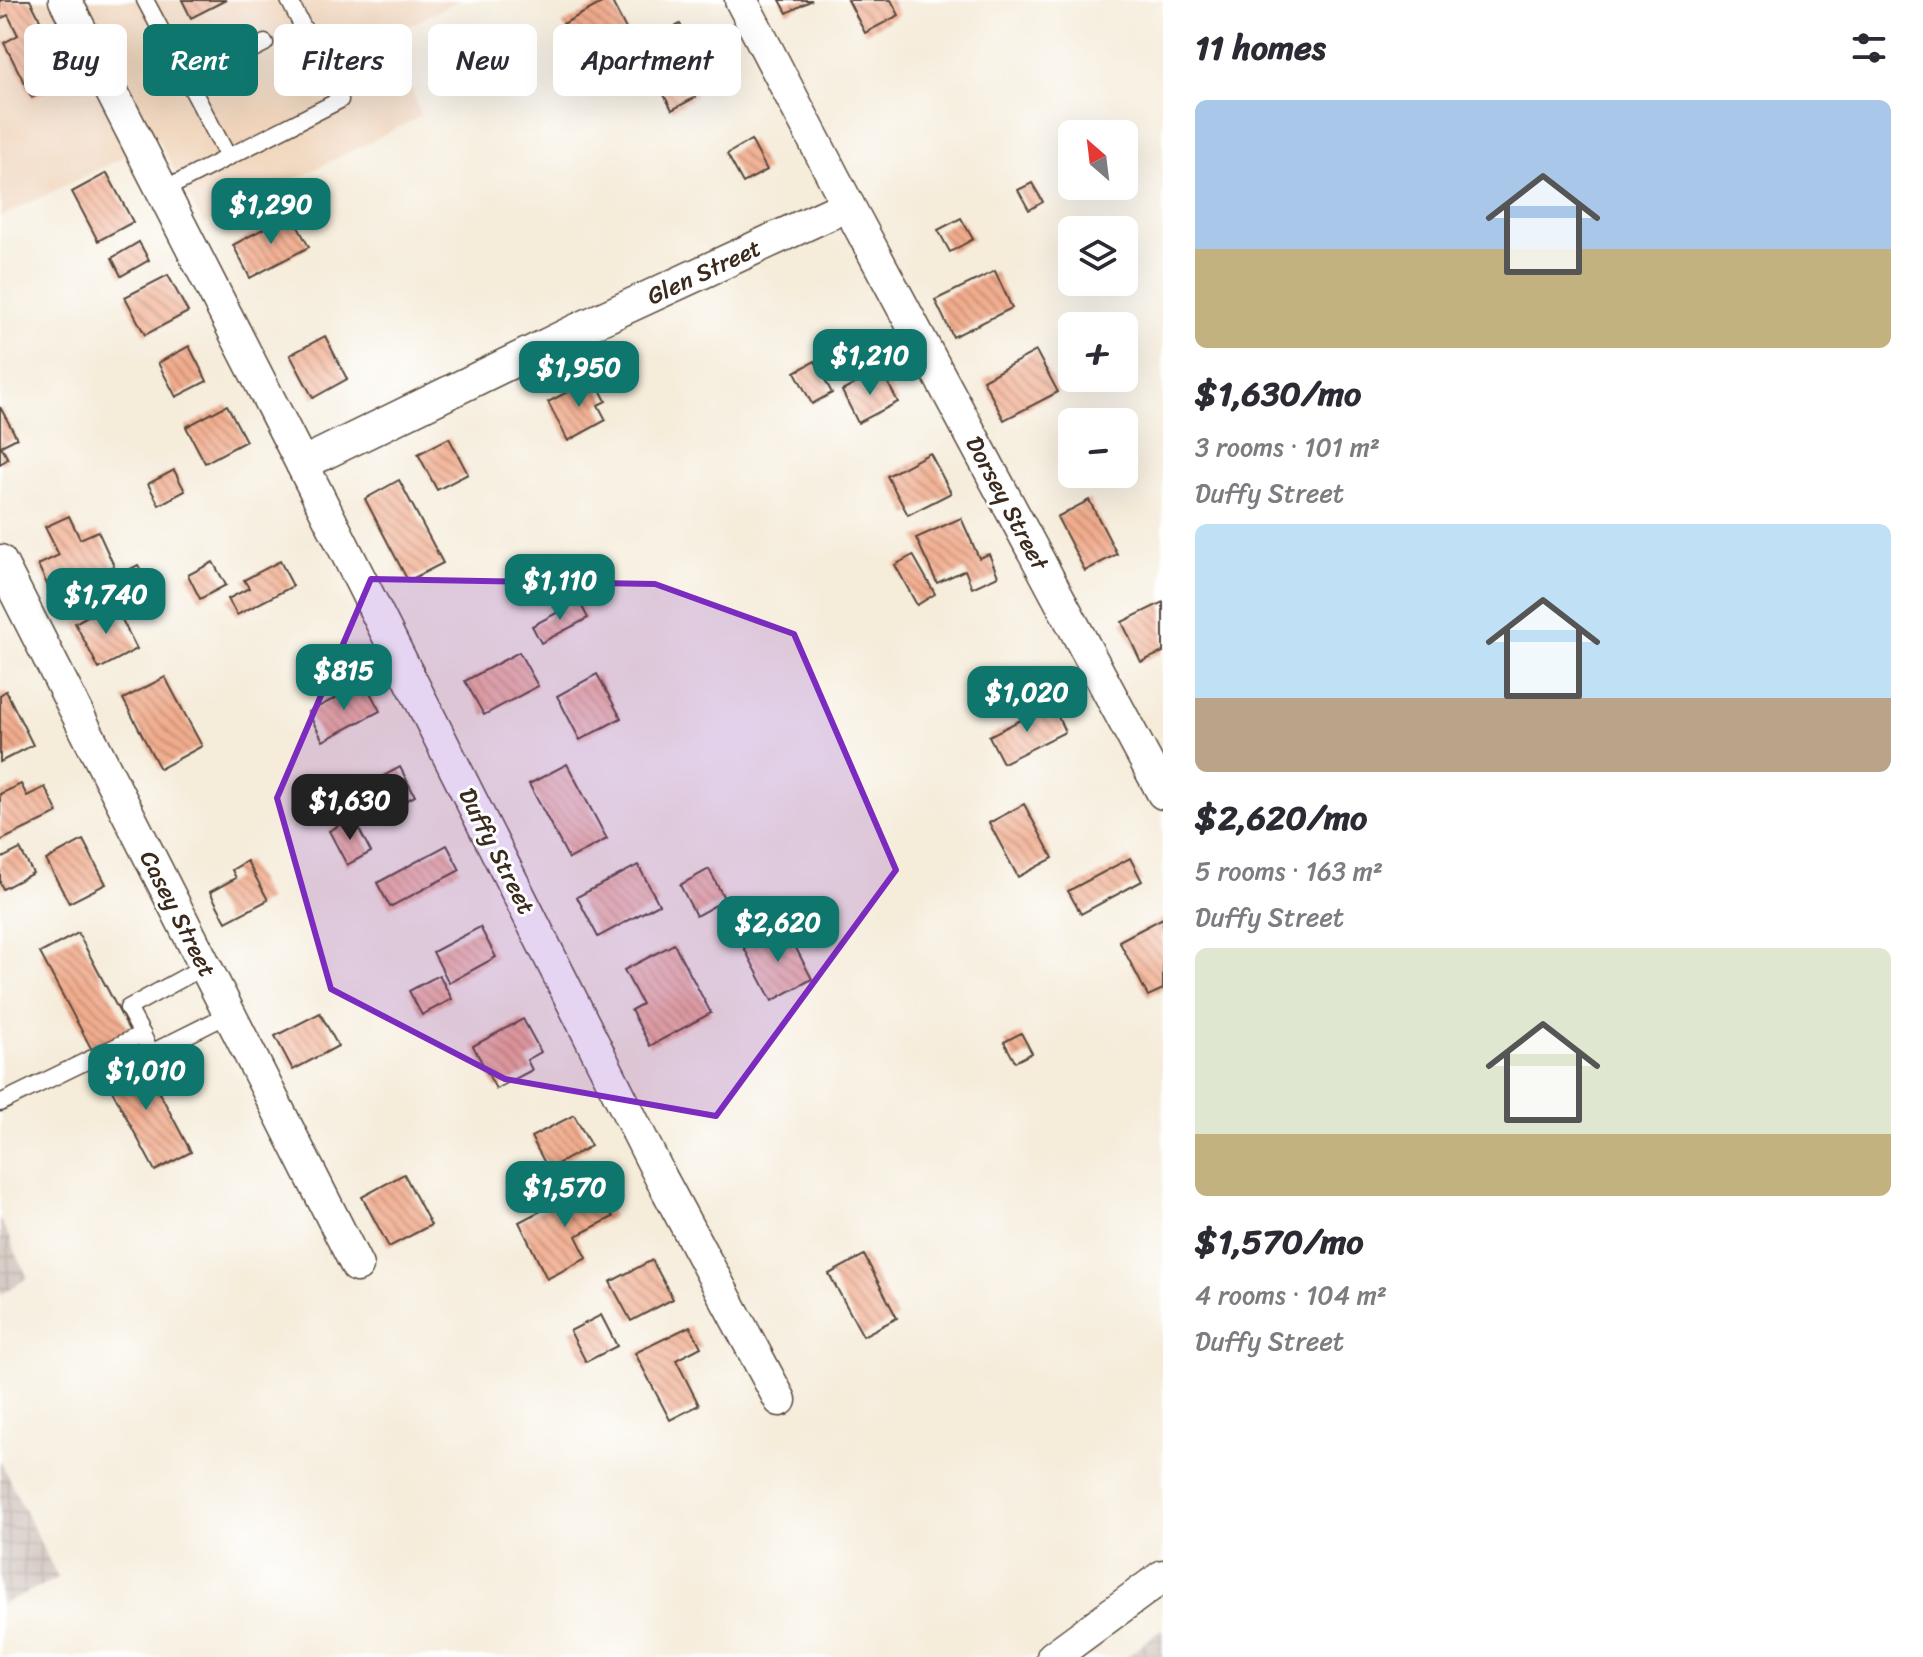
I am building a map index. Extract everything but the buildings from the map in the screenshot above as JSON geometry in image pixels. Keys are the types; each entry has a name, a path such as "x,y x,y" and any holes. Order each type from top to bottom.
{"street":[{"name":"Duffy Street","path":"65,0 661,1178 780,1400"},
{"name":"Dorsey Street","path":"741,0 1163,793"},
{"name":"Glen Street","path":"302,464 575,331 848,205"},
{"name":"Casey Street","path":"0,561 357,1266"},
{"path":"1053,1657 1163,1576"}],"lane":[{"path":"145,0 158,24"},
{"path":"162,191 340,100 289,0"},
{"path":"258,47 265,43"},
{"path":"195,96 228,157"},
{"path":"205,966 128,1008 151,1053 229,1014"},
{"path":"0,1103 142,1034"}],"highlighted area":[{"path":"371,579 655,584 794,634 896,870 716,1116 505,1079 331,989 277,798"}],"shaded area":[{"path":"0,0 458,0 412,25 274,24 274,96 412,96 412,90 421,116 204,225 157,137 120,159 0,217"},
{"path":"0,1219 28,1278 0,1295"},
{"path":"0,1461 58,1578 0,1605"},
{"path":"1163,1628 1163,1657 1126,1657"}]}
